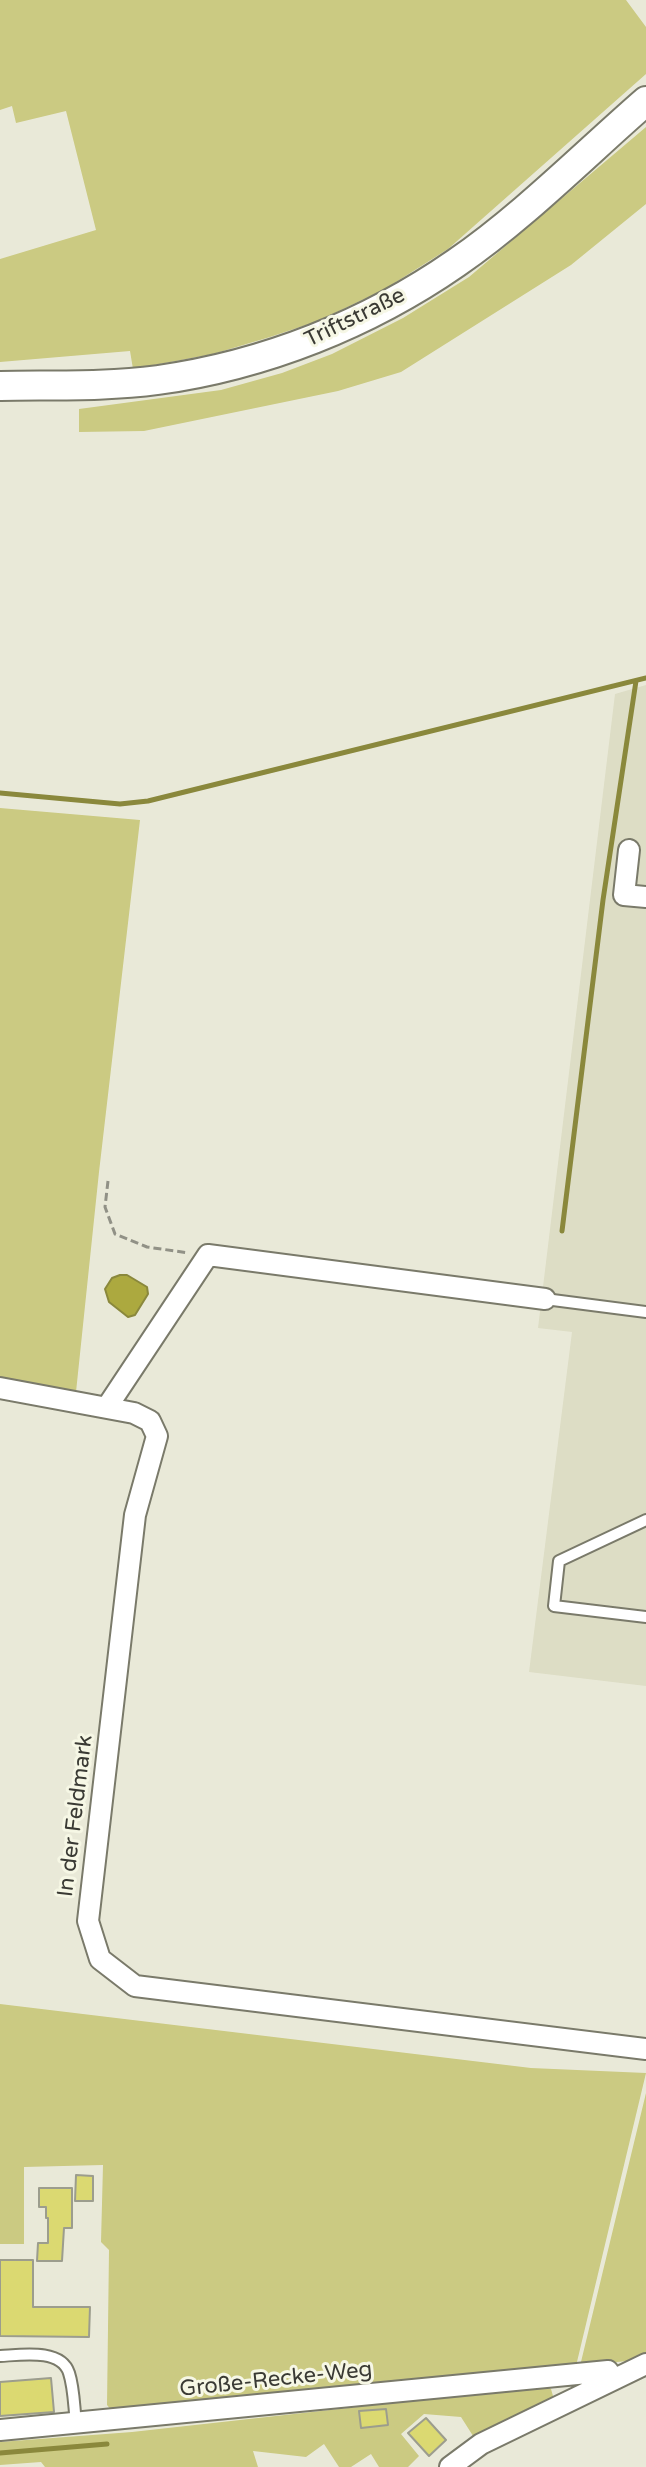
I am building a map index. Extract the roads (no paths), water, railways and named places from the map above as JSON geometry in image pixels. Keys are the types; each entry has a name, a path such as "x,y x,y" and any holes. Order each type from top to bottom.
{"street":[{"name":"Triftstraße","path":"0,386 157,380 216,370 275,354 324,336 392,303 457,263 646,101"},
{"path":"629,850 624,895 646,897"},
{"path":"107,1407 208,1255 545,1299"},
{"name":"In der Feldmark","path":"0,1388 134,1413 150,1421 157,1436 135,1515 88,1921 100,1959 135,1986 646,2049"},
{"path":"450,2467 481,2444 646,2364"},
{"name":"Große-Recke-Weg","path":"0,2430 608,2371 613,2379"},
{"path":"557,2377 567,2401"}],"lane":[{"path":"545,1299 646,1312"},
{"path":"646,1520 559,1561 554,1606 646,1617"},
{"path":"0,2356 48,2356 63,2364 69,2372 76,2423"}],"waterway":[{"path":"0,793 120,804 148,801 646,678"},
{"path":"562,1231 603,900 636,681"},
{"path":"0,2453 107,2444"}]}
